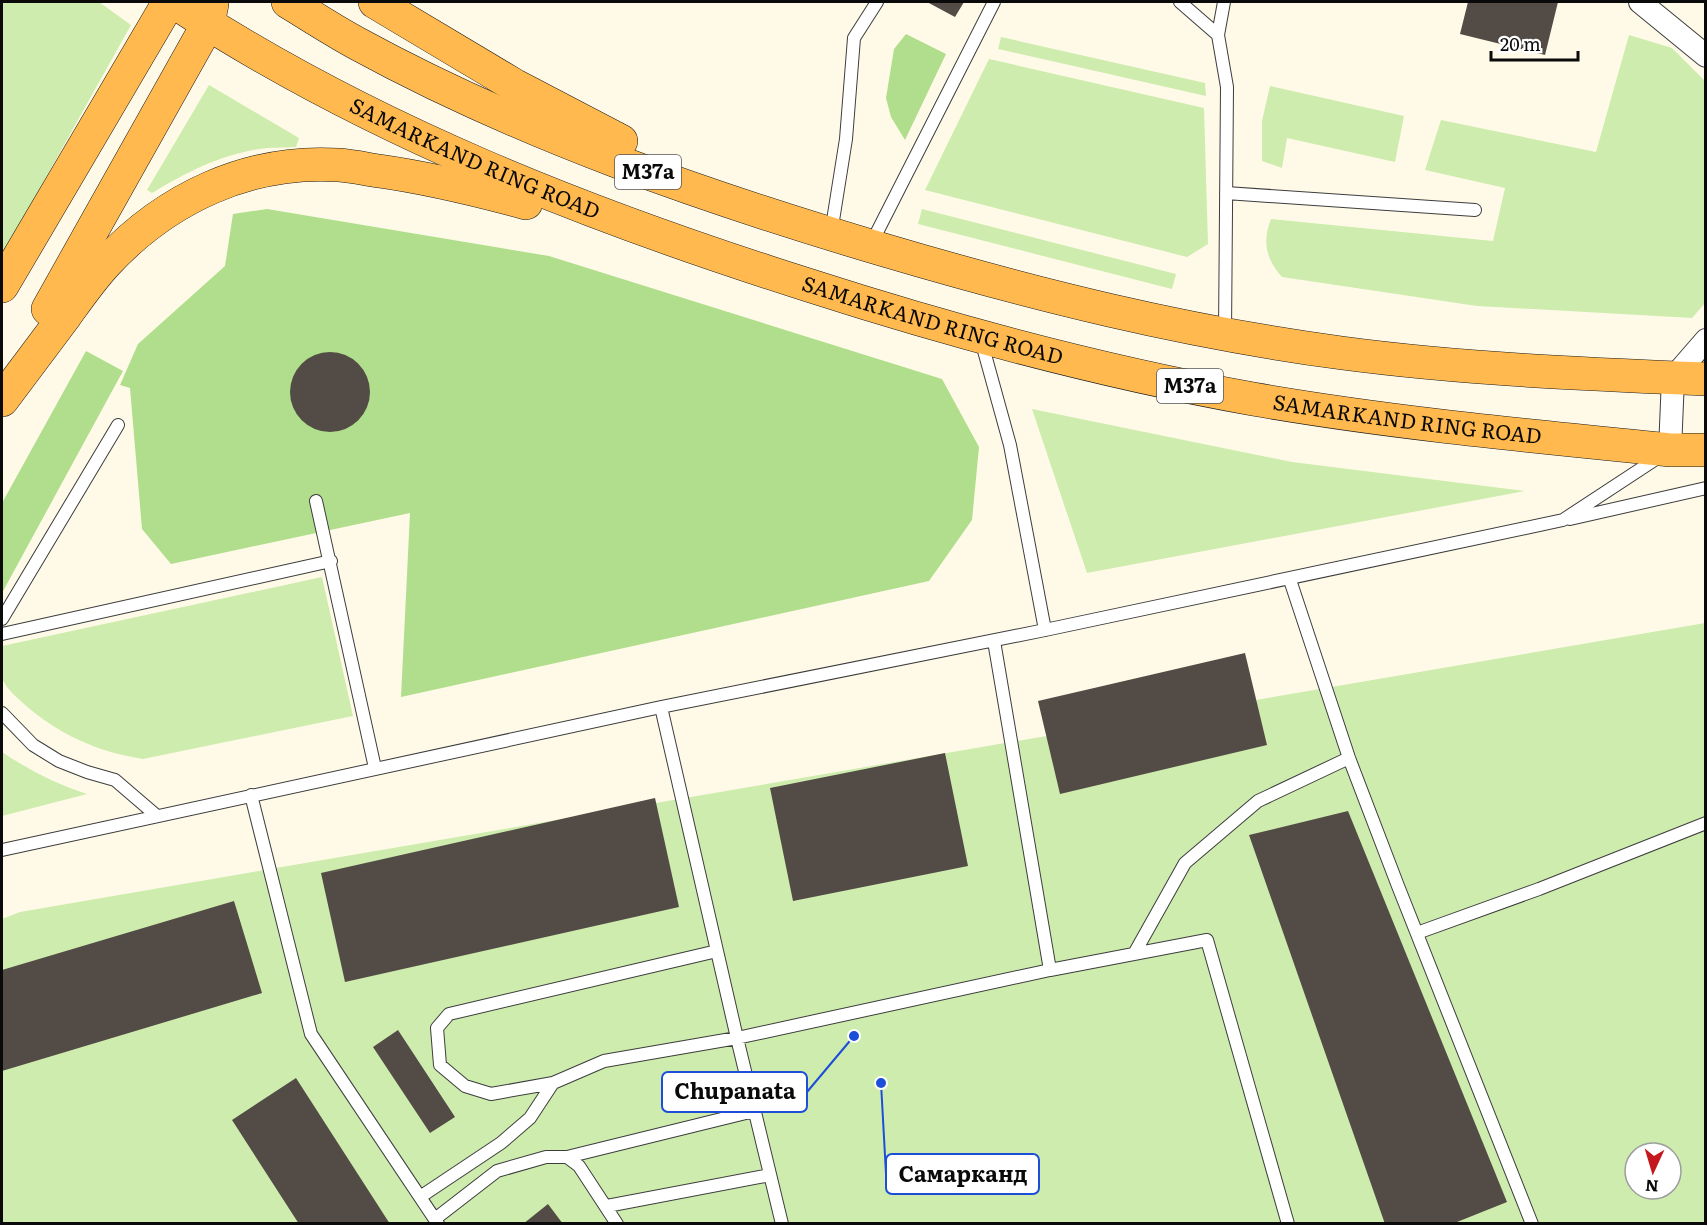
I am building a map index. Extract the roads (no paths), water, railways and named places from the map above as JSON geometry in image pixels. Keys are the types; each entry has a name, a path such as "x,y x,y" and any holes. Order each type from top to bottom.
{"highway":[{"path":"2,286 169,2"},
{"name":"SAMARKAND RING ROAD","path":"174,2 210,13 296,76 390,124 464,158 571,202 689,246 846,297 980,336 1116,370 1262,400 1420,424 1670,450 1706,450"},
{"name":"M37a","path":"288,2 358,44 443,87 513,118 684,185 870,246 1029,291 1126,316 1343,354 1460,365 1706,379"},
{"name":"M37a","path":"375,2 505,80 585,123 649,154 831,234"},
{"path":"2,392 210,13"},
{"path":"2,400 84,289 131,238 177,203 225,182 253,173 339,165 400,174 460,185 689,246"}],"street":[{"path":"1640,2 1706,56"},
{"path":"1670,450 1673,378 1706,340"}],"lane":[{"path":"831,234 846,139 854,38 877,2"},
{"path":"870,246 994,2"},
{"path":"1180,2 1218,35"},
{"path":"1224,2 1218,35 1227,87 1225,335"},
{"path":"1226,194 1475,210"},
{"path":"980,336 1010,445 1045,630"},
{"path":"2,619 118,425"},
{"path":"1563,520 1670,450"},
{"path":"2,850 660,707 1290,580 1706,488"},
{"path":"316,501 375,768"},
{"path":"2,634 331,561"},
{"path":"1290,580 1349,758 1532,1224"},
{"path":"994,641 1050,970"},
{"path":"660,707 782,1224"},
{"path":"2,713 33,745 59,761 115,780 157,816"},
{"path":"1134,954 1185,863 1258,801 1349,758"},
{"path":"251,795 311,1034 436,1221 497,1171 546,1157 567,1157 754,1111"},
{"path":"1417,933 1539,889 1706,823"},
{"path":"717,951 449,1014 437,1028 440,1065 465,1086 491,1094 553,1083 604,1061 737,1038 1050,970 1207,940 1288,1224"},
{"path":"420,1197 501,1143 530,1118 553,1083"},
{"path":"567,1157 579,1166 617,1224"},
{"path":"607,1206 770,1175"}],"place":[{"name":"Chupanata","path":"854,1036"},
{"name":"Самарканд","path":"881,1083"}]}
